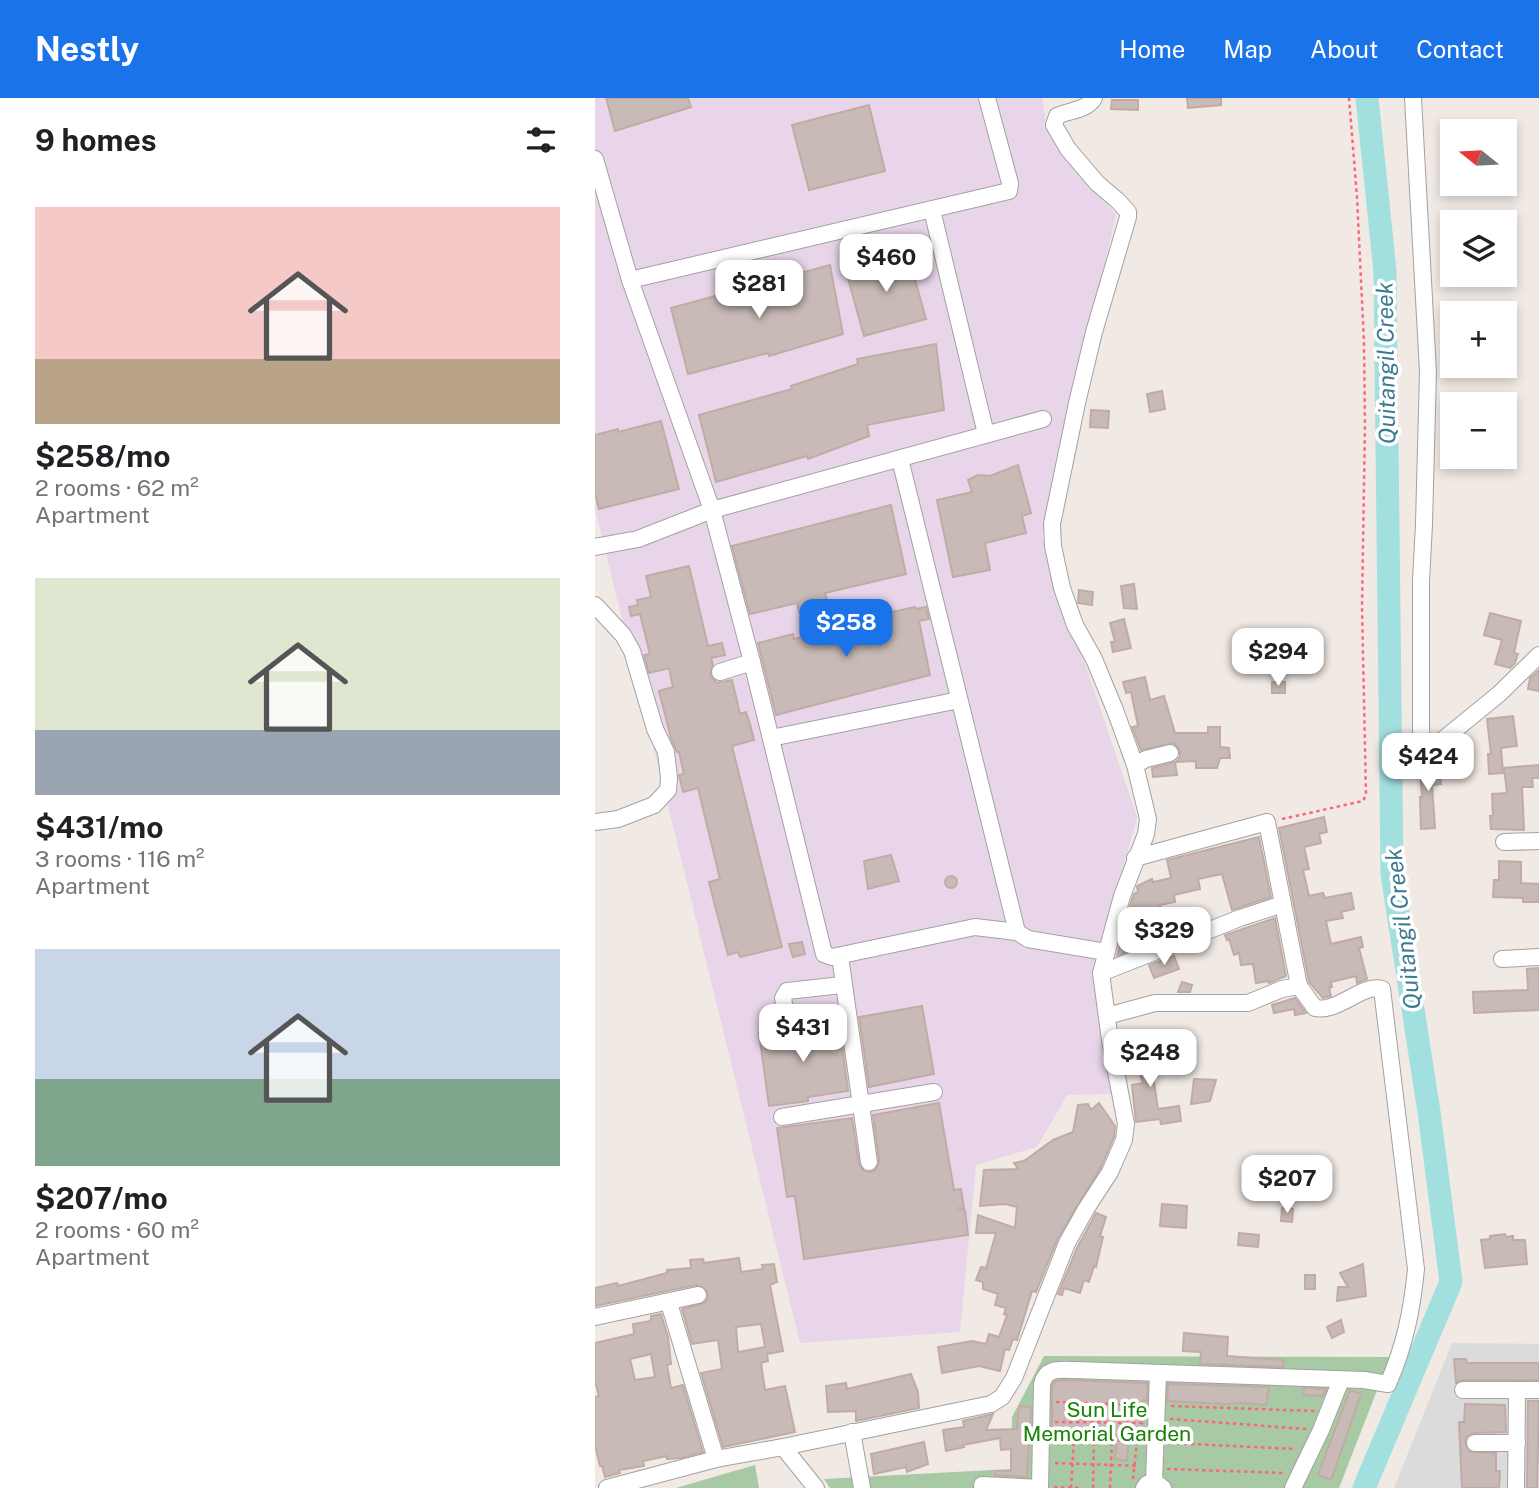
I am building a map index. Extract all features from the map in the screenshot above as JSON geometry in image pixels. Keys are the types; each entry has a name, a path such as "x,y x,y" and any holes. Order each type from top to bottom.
{"street":[{"path":"630,280 1009,191 1010,183 987,98"},
{"path":"607,1488 716,1459 991,1404 1002,1397 1014,1378 1072,1231 1110,1172 1124,1140 1125,1111 1101,973 1135,858 1146,834 1148,819 1135,765 1094,659 1075,625 1062,588 1053,546 1052,524 1094,332 1128,217 1128,212 1097,183 1068,149 1054,125 1057,117 1070,110 1086,107 1094,98"},
{"path":"1413,98 1428,372 1421,581 1421,731 1424,747 1430,750 1434,747 1499,694 1539,655"},
{"path":"595,159 630,280 712,510 824,954 839,956 975,928 1017,932 1028,939 1106,952"},
{"path":"932,211 986,434"},
{"path":"595,547 638,539 712,510 1043,419"},
{"path":"900,459 1017,932"},
{"path":"595,606 623,635 632,651 655,729 666,752 669,778 668,790 654,805 618,819 595,822"},
{"path":"720,672 752,662"},
{"path":"771,738 959,700"},
{"path":"1135,765 1146,758 1170,752"},
{"path":"982,1485 1041,1488 1044,1377 1053,1370 1388,1384 1398,1361 1412,1310 1416,1269 1382,989 1372,988 1337,1005 1321,1009 1315,1008 1299,986 1267,822 1135,858"},
{"path":"1504,842 1539,841"},
{"path":"1101,973 1240,918 1283,904"},
{"path":"839,956 869,1162"},
{"path":"1502,959 1539,957"},
{"path":"787,1023 783,998 787,991 842,985"},
{"path":"1107,1016 1154,1003 1248,1003 1282,989 1299,986"},
{"path":"782,1117 934,1092"},
{"path":"595,1317 698,1295"},
{"path":"669,1303 716,1459"},
{"path":"1154,1481 1158,1374"},
{"path":"1014,1378 1042,1397"},
{"path":"1296,1481 1341,1380"},
{"path":"1462,1390 1539,1391"},
{"path":"1516,1488 1517,1391"},
{"path":"852,1432 862,1488"},
{"path":"1475,1443 1517,1443"},
{"path":"783,1447 816,1488"}],"path":[{"path":"1267,822 1363,802 1366,795 1362,606 1364,343 1349,98"},
{"path":"1041,1429 1144,1423 1146,1405 1042,1397"},
{"path":"1157,1412 1329,1411"},
{"path":"1157,1412 1321,1430"},
{"path":"1041,1429 1075,1440 1312,1450"},
{"path":"1071,1488 1075,1440"},
{"path":"1093,1488 1094,1440"},
{"path":"1110,1488 1112,1441"},
{"path":"1132,1488 1137,1441"},
{"path":"1041,1462 1135,1466 1154,1481 1296,1481"},
{"path":"1041,1488 1081,1488"}],"shaded area":[{"path":"595,98 1042,98 1046,123 1116,215 1042,537 1137,817 1096,967 1115,1094 1067,1095 1037,1147 976,1165 960,1332 800,1343 595,509"},
{"path":"1452,1343 1539,1344 1539,1488 1394,1488"}],"green space":[{"name":"Sun Life Memorial Garden","path":"1044,1356 1390,1357 1339,1488 830,1488 824,1479 1011,1469 1012,1417"},
{"path":"755,1465 759,1488 676,1488"}],"building":[{"path":"606,98 688,98 691,107 615,131"},
{"path":"1187,98 1221,98 1221,105 1188,108"},
{"path":"1112,100 1138,100 1138,110 1111,109"},
{"path":"869,105 885,171 809,190 792,125"},
{"path":"907,251 926,319 864,336 845,268"},
{"path":"830,265 843,334 769,356 768,353 688,374 671,308"},
{"path":"936,344 944,410 867,425 869,436 808,459 807,456 716,482 699,415 792,389 791,386 858,364 857,359"},
{"path":"1162,391 1165,409 1150,412 1147,394"},
{"path":"1091,410 1109,411 1108,428 1090,427"},
{"path":"661,421 679,489 599,509 595,493 595,435"},
{"path":"1018,465 1031,513 1022,516 1026,533 985,543 990,570 953,577 937,500 972,492 968,480 978,475 990,476"},
{"path":"891,505 906,574 825,593 828,605 799,612 797,603 750,614 732,546"},
{"path":"689,566 708,646 722,643 725,655 711,658 713,665 710,676 717,683 732,680 740,714 746,712 754,740 732,746 782,947 740,957 738,952 728,955 709,882 720,879 698,788 683,792 679,775 684,774 679,752 671,738 659,691 673,687 669,668 649,673 644,655 650,654 640,614 631,616 629,607 638,605 637,600 651,597 646,576"},
{"path":"1134,584 1137,609 1124,608 1121,586"},
{"path":"1079,590 1093,592 1092,605 1078,603"},
{"path":"926,607 929,619 919,621 930,675 776,715 758,643 793,634 794,639 840,627 838,620"},
{"path":"1490,613 1521,621 1514,653 1518,654 1510,668 1495,664 1502,640 1484,635"},
{"path":"1124,619 1131,648 1113,652 1111,642 1115,642 1110,623"},
{"path":"1539,670 1539,691 1528,689 1530,678"},
{"path":"1145,677 1150,700 1164,696 1175,733 1208,733 1208,727 1220,727 1220,747 1229,748 1230,758 1220,758 1217,768 1196,768 1196,761 1176,762 1180,751 1174,743 1141,750 1132,727 1138,726 1131,692 1126,693 1123,682"},
{"path":"1272,682 1285,682 1285,693 1272,693"},
{"path":"1513,716 1517,746 1501,748 1503,773 1489,774 1488,754 1491,754 1487,719"},
{"path":"1419,756 1431,760 1432,773 1440,773 1441,784 1432,785 1435,828 1421,829"},
{"path":"1175,762 1177,775 1153,777 1152,768"},
{"path":"1539,765 1539,778 1532,778 1533,787 1522,787 1524,830 1491,829 1492,794 1507,793 1504,768"},
{"path":"1324,817 1327,832 1319,834 1321,843 1304,847 1309,869 1303,870 1309,896 1323,893 1325,898 1351,893 1354,909 1341,912 1343,918 1326,921 1331,944 1361,937 1363,947 1359,948 1367,979 1357,983 1356,976 1331,982 1331,996 1323,998 1309,982 1279,828"},
{"path":"1259,837 1271,897 1232,910 1222,874 1198,879 1200,889 1174,895 1175,902 1160,905 1166,925 1161,927 1164,937 1117,956 1128,914 1132,912 1132,899 1138,892 1137,886 1152,879 1153,882 1171,878 1167,860"},
{"path":"891,855 899,881 868,889 864,861"},
{"path":"1499,861 1521,862 1521,883 1539,884 1539,902 1523,902 1523,898 1493,897 1494,880 1499,880"},
{"path":"946,877 956,877 956,887 946,887"},
{"path":"1275,918 1286,976 1269,983 1256,983 1253,964 1241,965 1239,953 1234,955 1225,935"},
{"path":"802,942 805,954 793,957 789,944"},
{"path":"1174,956 1179,969 1154,978 1149,965"},
{"path":"1539,968 1539,1010 1474,1013 1473,992 1528,990 1527,969"},
{"path":"1182,982 1192,985 1190,992 1178,992"},
{"path":"1295,998 1306,1013 1295,1015 1294,1009 1274,1013 1272,1005"},
{"path":"922,1006 934,1074 869,1087 859,1017"},
{"path":"839,1023 848,1091 808,1097 808,1101 769,1106 759,1033 779,1030 788,1033 796,1028"},
{"path":"1158,1046 1161,1067 1152,1069 1158,1109 1179,1106 1181,1121 1161,1124 1160,1119 1136,1122 1132,1085 1143,1083 1131,1048"},
{"path":"1194,1079 1216,1080 1210,1101 1191,1104"},
{"path":"939,1103 954,1190 961,1189 964,1208 958,1208 965,1210 968,1235 804,1259 795,1196 787,1197 777,1128 852,1118 859,1164 864,1171 871,1172 876,1170 879,1161 873,1115"},
{"path":"1099,1103 1115,1126 1114,1137 1101,1167 1058,1238 1036,1292 1032,1291 1017,1340 1013,1339 1009,1350 1005,1349 1000,1371 979,1366 942,1373 938,1347 972,1341 986,1344 989,1334 999,1337 1007,1315 1004,1314 1006,1308 995,1305 998,1294 983,1289 983,1282 976,1280 981,1267 986,1268 996,1233 976,1233 978,1215 1015,1228 1017,1207 1005,1204 980,1206 984,1170 1018,1169 1014,1163 1024,1161 1053,1140 1073,1132 1078,1105 1088,1104 1091,1110"},
{"path":"1162,1204 1187,1206 1186,1228 1160,1226"},
{"path":"1282,1208 1293,1209 1292,1222 1281,1221"},
{"path":"1096,1213 1106,1217 1100,1236 1103,1237 1096,1267 1094,1266 1089,1282 1084,1280 1080,1293 1064,1288 1062,1295 1058,1294 1077,1248"},
{"path":"1239,1233 1259,1235 1258,1247 1238,1245"},
{"path":"1505,1234 1506,1237 1513,1236 1513,1240 1525,1240 1527,1264 1485,1268 1481,1240"},
{"path":"739,1258 741,1272 763,1269 762,1265 774,1264 777,1282 770,1285 783,1351 767,1354 768,1361 761,1363 765,1390 785,1386 795,1432 723,1447 701,1373 722,1369 718,1340 692,1344 682,1309 704,1303 708,1298 706,1289 696,1285 595,1306 595,1288 617,1283 618,1286 667,1273 667,1270 691,1268 690,1260 703,1259 704,1263","holes":["761,1324 765,1347 738,1352 736,1327"]},
{"path":"1363,1264 1366,1296 1337,1301 1338,1287 1348,1287 1340,1273"},
{"path":"1305,1275 1315,1275 1315,1289 1305,1289"},
{"path":"661,1314 668,1337 671,1364 667,1365 671,1388 683,1385 703,1452 681,1458 667,1459 667,1456 643,1461 644,1466 619,1470 620,1473 605,1477 595,1446 595,1397 599,1396 595,1381 595,1343 634,1334 633,1324 651,1321 651,1316","holes":["651,1354 655,1377 635,1380 630,1359"]},
{"path":"1341,1320 1344,1332 1332,1338 1327,1327"},
{"path":"1184,1333 1228,1337 1227,1356 1284,1360 1283,1367 1200,1364 1201,1352 1183,1351"},
{"path":"1454,1359 1466,1359 1467,1363 1539,1363 1539,1380 1463,1380 1456,1383"},
{"path":"911,1374 918,1392 919,1408 856,1421 856,1411 828,1412 826,1386 846,1383 847,1389"},
{"path":"1055,1381 1147,1383 1147,1400 1143,1400 1142,1432 1137,1431 1137,1436 1129,1435 1127,1461 1115,1459 1117,1435 1052,1433 1052,1386"},
{"path":"1168,1384 1269,1387 1266,1405 1225,1404 1167,1401"},
{"path":"1304,1388 1326,1389 1323,1396 1304,1395"},
{"path":"1350,1390 1361,1394 1331,1480 1318,1475"},
{"path":"1528,1401 1539,1401 1537,1488 1527,1488"},
{"path":"1465,1404 1505,1405 1506,1432 1474,1433 1466,1437 1465,1442 1470,1452 1496,1453 1496,1471 1500,1471 1499,1488 1462,1488 1459,1422 1464,1422"},
{"path":"1019,1406 1031,1407 1027,1477 995,1475 995,1471 1011,1471 1011,1449 1001,1450 1000,1438 946,1451 943,1430 964,1427 963,1421 993,1414 986,1430 1017,1429"},
{"path":"924,1442 928,1464 907,1472 906,1467 874,1474 871,1454"}],"waterway":[{"name":"Quitangil Creek","path":"1364,1488 1451,1282 1429,1112 1392,874 1385,271 1367,98"}]}
